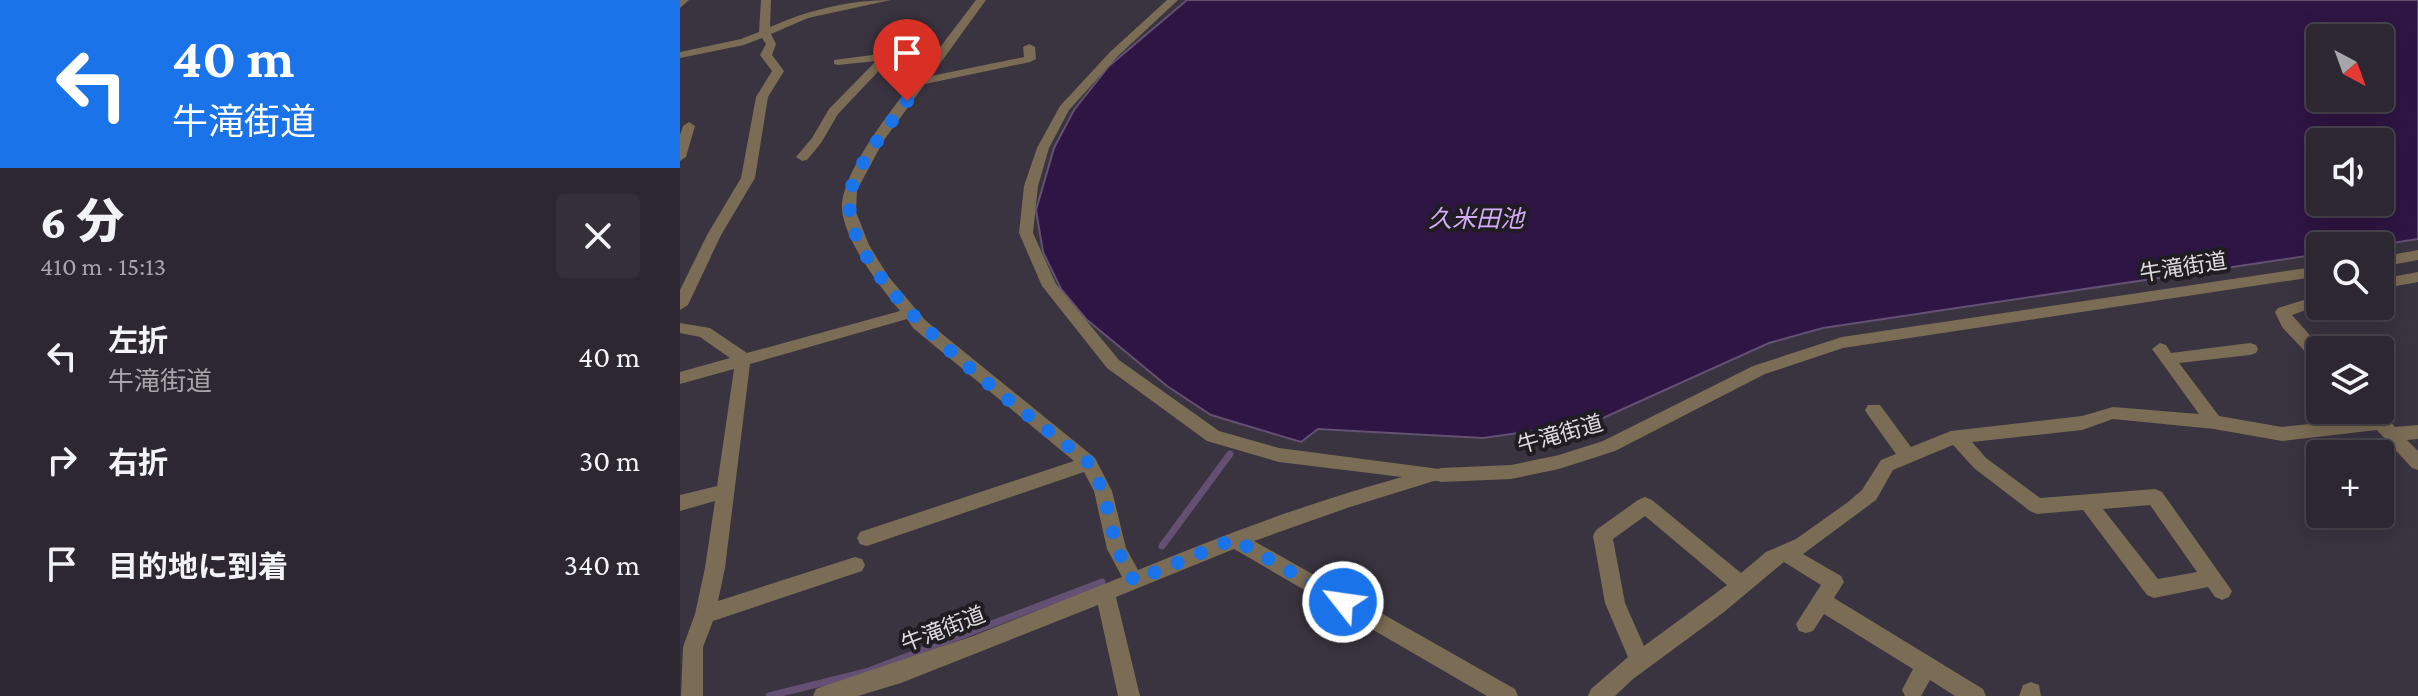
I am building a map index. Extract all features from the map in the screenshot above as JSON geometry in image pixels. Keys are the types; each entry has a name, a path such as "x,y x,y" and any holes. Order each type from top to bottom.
{"street":[{"path":"680,5 684,0"},
{"path":"680,303 714,235 748,178 762,97 778,71 766,55 771,44 764,32 766,0"},
{"path":"680,55 723,48 805,15 886,0"},
{"path":"981,0 878,139 850,190 849,212 862,245 882,279 910,313 1089,463 1103,491 1117,549 1134,581"},
{"path":"1173,0 1114,54 1064,109 1043,148 1031,186 1026,233 1049,286 1113,364 1213,436 1279,455 1441,475"},
{"path":"921,81 1030,59 1029,47"},
{"path":"838,62 945,49"},
{"path":"802,157 817,140 833,112 887,56"},
{"path":"680,157 689,126"},
{"path":"2394,259 2418,255"},
{"name":"牛滝街道","path":"824,696 862,686 1105,593 1234,539 1373,491 1441,475 1511,472 1559,462 1609,446 1759,370 1842,343 2306,273"},
{"path":"2394,281 2418,277"},
{"path":"2306,305 2283,312 2288,323 2306,342"},
{"path":"680,378 910,313"},
{"path":"680,328 704,332 743,359"},
{"path":"2214,422 2164,354 2250,349"},
{"path":"692,696 686,649 705,614 726,491 743,359"},
{"path":"1874,410 1907,455"},
{"path":"1599,696 1640,660 1686,629 1773,558 1803,545 1847,513 1869,495 1887,465 1956,437 2082,423 2113,413 2214,422 2282,434 2364,424"},
{"path":"2382,424 2418,463"},
{"path":"2388,424 2418,432"},
{"path":"1956,437 1980,463 2037,506 2155,497 2217,584 2154,589 2089,504"},
{"path":"867,538 1089,463"},
{"path":"680,503 726,491"},
{"path":"1640,660 1615,603 1603,536 1645,505 1741,585"},
{"path":"1234,539 1507,696"},
{"path":"1785,553 1834,582 1806,624"},
{"path":"705,614 855,565"},
{"path":"1105,593 1129,696"},
{"path":"1821,601 1975,696"},
{"path":"1913,690 1926,666"}],"water":[{"name":"久米田池","path":"1187,0 2418,0 2418,239 2394,243 2394,232 2306,232 2306,256 1823,328 1769,343 1592,423 1483,438 1318,429 1301,442 1211,415 1167,386 1086,319 1061,289 1043,252 1036,210 1054,148 1074,110 1109,66"}],"waterway":[{"path":"1162,546 1230,454"},
{"path":"769,696 866,672 1102,582"}],"route":[{"path":"907,101 878,139 850,190 849,212 862,245 882,279 919,324 1089,463 1103,491 1117,549 1134,581 1234,539 1343,602"}]}
